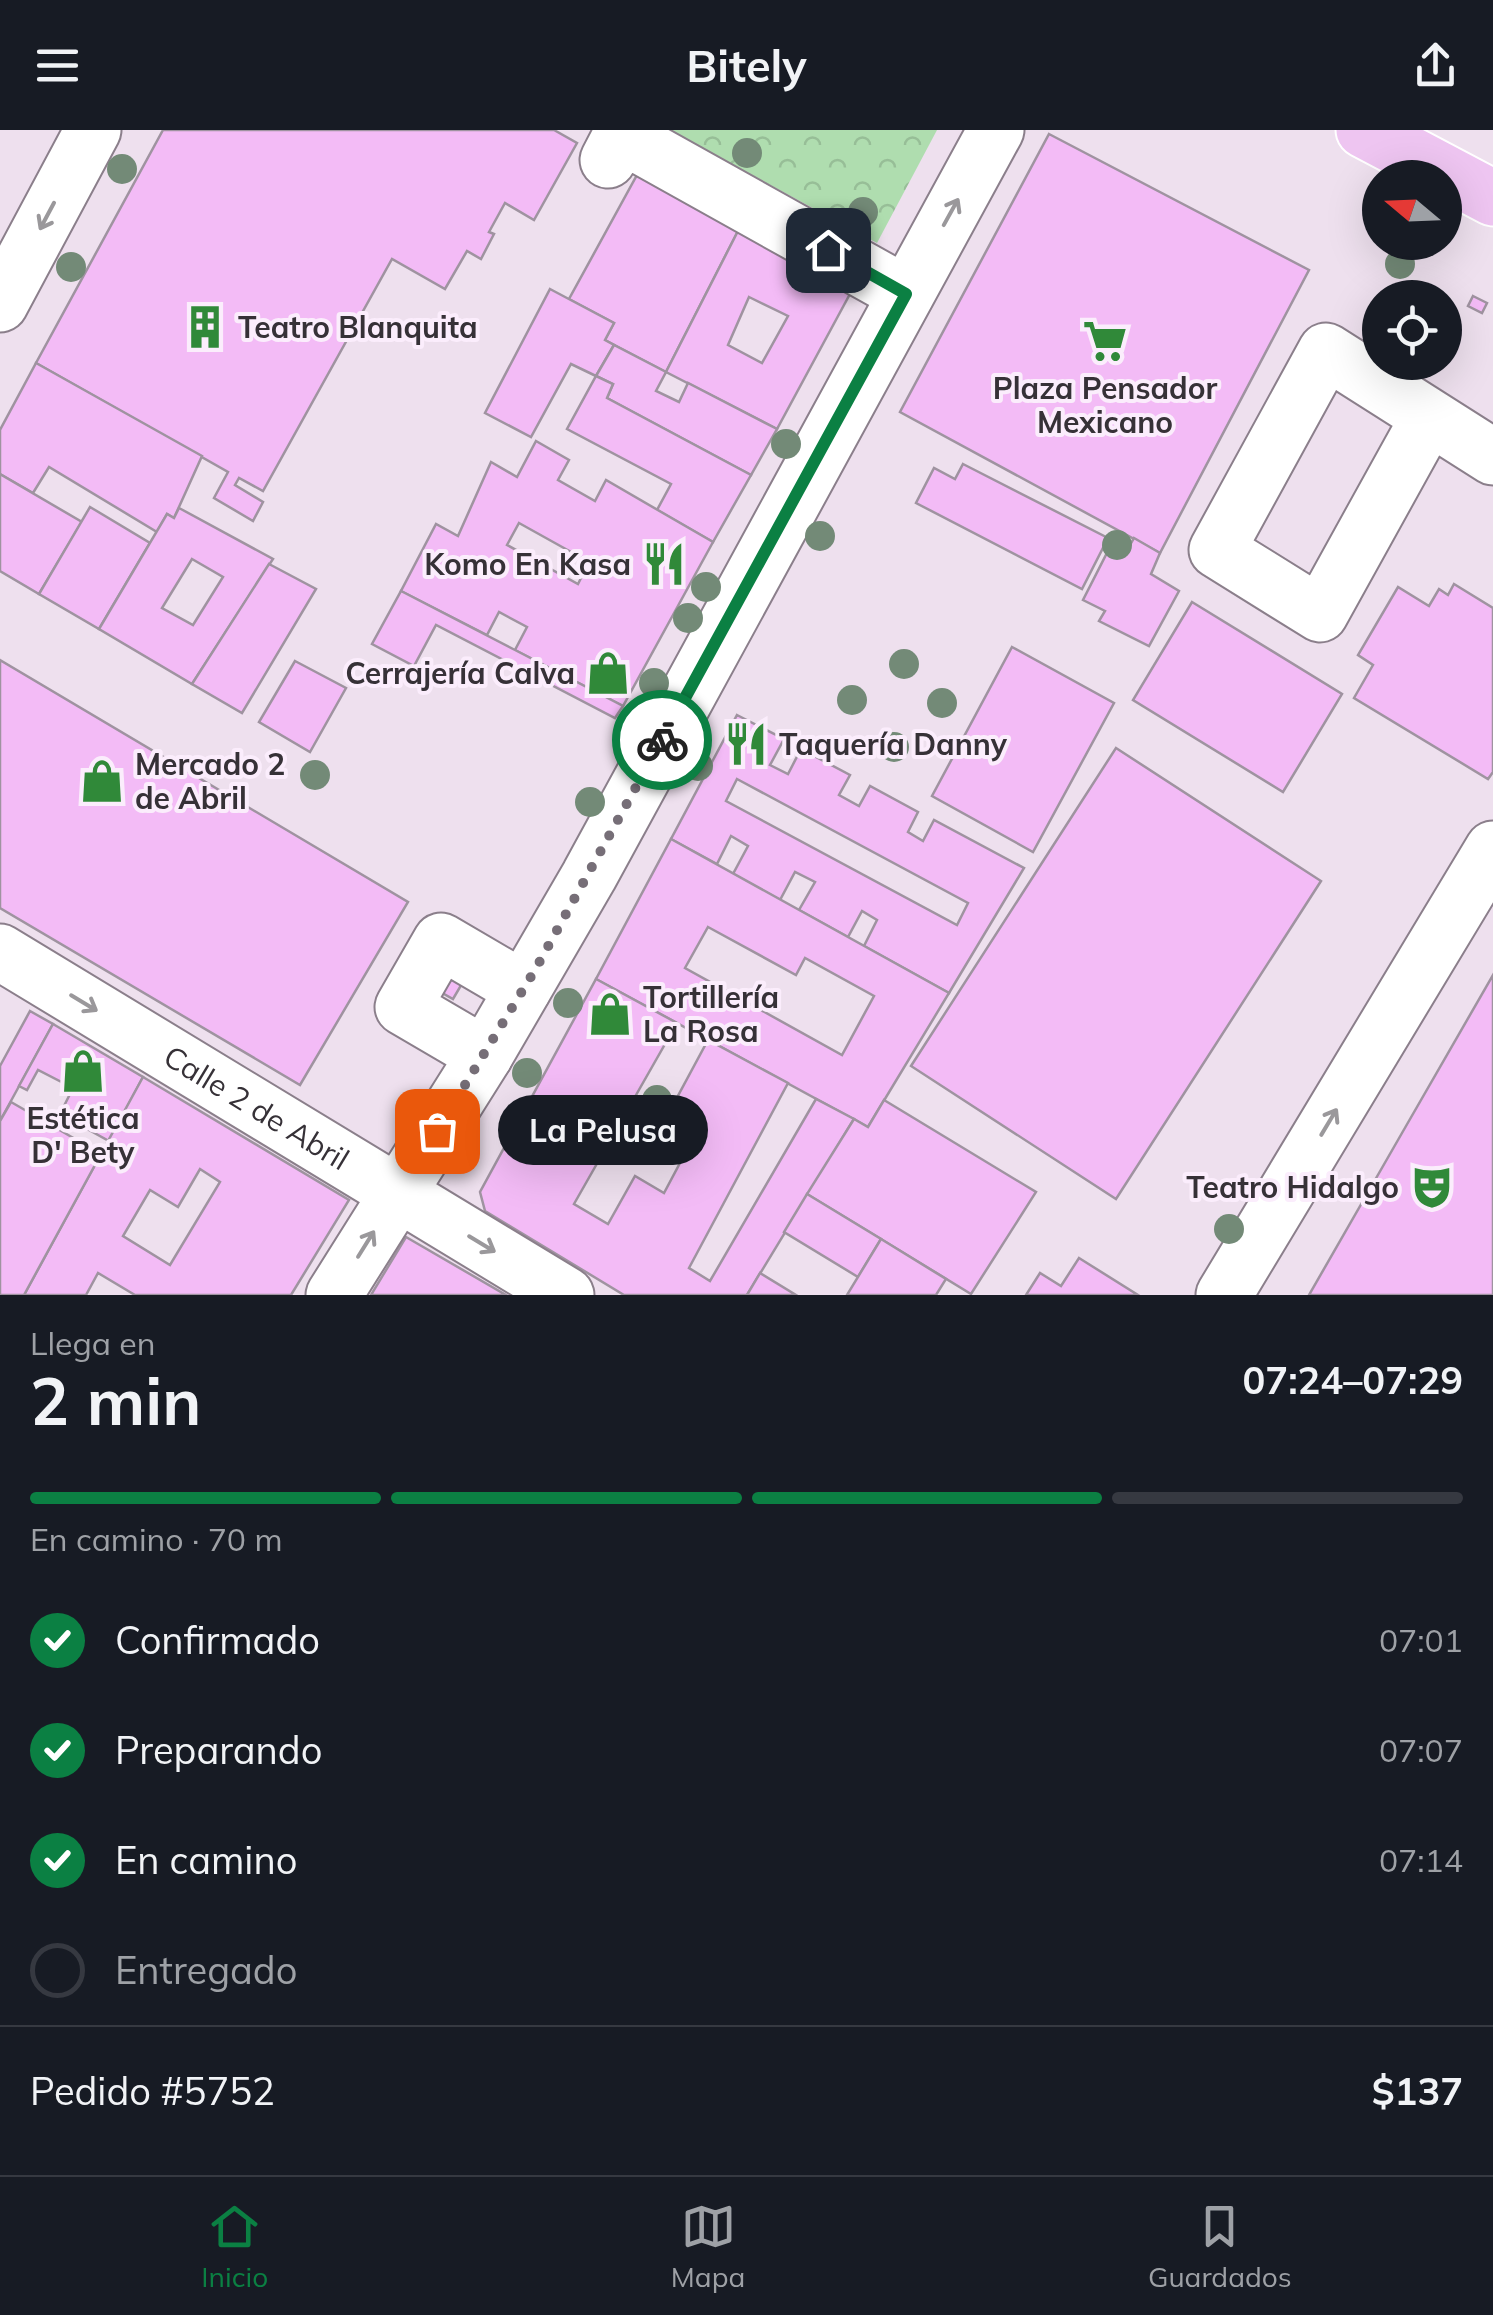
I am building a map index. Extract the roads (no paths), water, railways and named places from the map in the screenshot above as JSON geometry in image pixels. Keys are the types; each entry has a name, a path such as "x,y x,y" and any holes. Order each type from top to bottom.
{"main road":[{"path":"1364,130 1493,198"}],"street":[{"path":"0,304 93,130"},
{"path":"334,1295 485,1055 588,876 996,130"},
{"path":"614,148 906,294"},
{"path":"1430,417 1320,614 1216,550 1326,352 1493,456"},
{"path":"1224,1295 1493,849"},
{"path":"485,1055 403,1007 441,941 523,989"},
{"name":"Calle 2 de Abril","path":"13,974 398,1194 566,1295"}],"place":[{"name":"Teatro Blanquita","path":"205,327"},
{"name":"Plaza Pensador Mexicano","path":"1105,341"},
{"name":"Komo En Kasa","path":"664,564"},
{"name":"Cerrajería Calva","path":"608,673"},
{"name":"Taquería Danny","path":"746,744"},
{"name":"Mercado 2 de Abril","path":"102,781"},
{"name":"Tortillería La Rosa","path":"610,1014"},
{"name":"Estética D' Bety","path":"83,1071"},
{"name":"La Pelusa","path":"437,1131"},
{"name":"Teatro Hidalgo","path":"1432,1187"}]}
